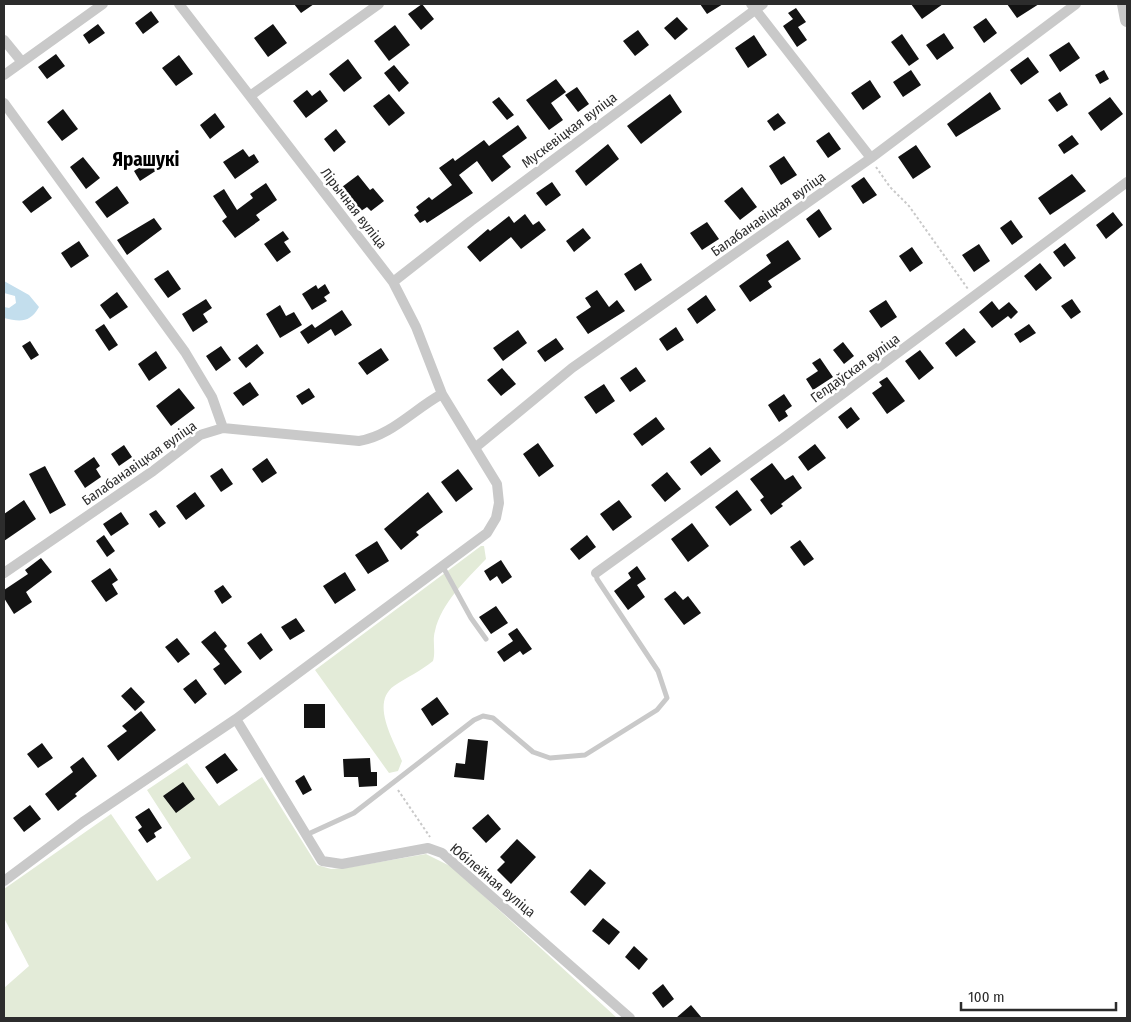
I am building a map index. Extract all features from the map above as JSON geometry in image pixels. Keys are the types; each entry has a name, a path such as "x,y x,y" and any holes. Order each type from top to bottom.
{"street":[{"path":"4,75 103,4"},
{"name":"Лірычная вуліца","path":"4,881 83,822 236,719 487,533 496,518 499,503 497,484 476,447 456,420 442,394 416,326 393,282 178,4"},
{"path":"250,96 379,4"},
{"name":"Балабанавіцкая вуліца","path":"476,447 572,368 871,158 1076,4"},
{"path":"1124,4 1127,20"},
{"path":"757,6 871,158"},
{"name":"Мускевіцкая вуліца","path":"393,282 470,221 757,6"},
{"path":"4,40 22,62"},
{"path":"4,103 185,352 212,397 223,428"},
{"name":"Гелдаўская вуліца","path":"596,573 974,297 1127,182"},
{"name":"Балабанавіцкая вуліца","path":"4,573 153,471 200,434 223,428 366,440 385,433 422,405 442,394"},
{"name":"Юбілейная вуліца","path":"236,719 322,860 331,864 342,864 428,848 442,853 630,1018"}],"lane":[{"path":"442,566 471,618 486,639"},
{"path":"306,835 354,813 474,720 483,716 493,718 533,752 550,758 585,755 657,710 667,698 658,671 597,579 596,573"}],"path":[{"path":"871,158 890,187 908,206 974,297"},
{"path":"394,783 430,837"}],"green space":[{"path":"481,546 484,546 486,559 449,601 438,621 434,635 433,661 394,686 387,693 384,702 386,722 402,761 398,771 389,773 315,670"},
{"path":"187,763 219,806 262,777 317,865 331,869 345,868 426,854 452,867 617,1018 4,1018 4,988 29,966 4,918 4,889 111,814 157,881 191,858 147,790"}],"water":[{"path":"4,281 29,295 39,307 28,319 15,320 4,318 4,307 9,308 16,303 15,296 4,293"}],"building":[{"path":"294,4 314,4 301,13"},
{"path":"422,4 434,19 421,30 408,14"},
{"path":"700,4 723,4 707,14"},
{"path":"911,4 943,4 922,19"},
{"path":"1007,4 1039,4 1017,18"},
{"path":"796,8 806,22 798,27 807,40 797,47 783,26 793,19 788,13"},
{"path":"151,11 159,22 143,34 135,23"},
{"path":"677,17 688,29 675,40 664,28"},
{"path":"986,18 997,33 984,43 973,27"},
{"path":"98,24 105,33 89,44 83,35"},
{"path":"273,24 287,43 268,57 254,38"},
{"path":"395,25 410,45 389,61 374,41"},
{"path":"638,30 649,45 635,56 623,41"},
{"path":"944,33 954,48 937,60 926,45"},
{"path":"902,34 919,59 909,66 891,42"},
{"path":"754,35 767,55 748,68 735,48"},
{"path":"1069,42 1080,58 1060,72 1049,55"},
{"path":"56,54 65,66 47,79 38,67"},
{"path":"179,55 193,74 176,86 162,68"},
{"path":"1028,57 1039,72 1021,85 1010,70"},
{"path":"348,59 362,78 344,92 329,74"},
{"path":"394,65 409,83 399,92 384,73"},
{"path":"911,70 921,85 903,97 893,82"},
{"path":"1104,70 1109,79 1100,84 1095,75"},
{"path":"556,79 566,92 551,103 563,120 549,130 526,100"},
{"path":"870,80 881,97 863,110 851,93"},
{"path":"577,87 589,104 578,112 565,95"},
{"path":"307,90 312,96 320,90 328,101 306,118 293,101"},
{"path":"990,92 1001,109 956,137 947,124"},
{"path":"1060,92 1068,105 1057,112 1048,100"},
{"path":"389,94 405,113 389,126 373,106"},
{"path":"670,94 682,112 641,144 627,126"},
{"path":"499,97 514,115 507,120 492,102"},
{"path":"1110,97 1123,114 1101,131 1088,113"},
{"path":"63,109 78,129 62,141 47,122"},
{"path":"215,113 225,127 210,139 200,125"},
{"path":"778,113 786,123 774,131 767,121"},
{"path":"518,125 527,138 502,156 511,167 492,182 477,161 459,175 473,193 427,223 425,220 420,223 414,215 419,211 416,207 429,197 432,200 452,185 439,168 453,158 455,161 484,140 489,146"},
{"path":"336,129 346,142 334,152 324,139"},
{"path":"829,132 841,149 828,158 816,141"},
{"path":"1072,135 1079,144 1064,154 1058,145"},
{"path":"608,144 619,159 586,186 575,171"},
{"path":"916,145 931,167 913,179 898,157"},
{"path":"243,149 249,157 254,154 259,162 235,179 223,162"},
{"path":"784,156 797,175 781,185 769,166"},
{"path":"83,157 100,178 86,189 70,167"},
{"path":"151,160 157,170 140,181 134,171"},
{"path":"1072,174 1086,191 1050,215 1038,198"},
{"path":"358,175 370,190 373,188 384,201 371,211 367,207 361,211 342,187"},
{"path":"864,177 877,195 863,204 851,186"},
{"path":"552,182 561,195 546,206 536,193"},
{"path":"266,183 277,200 256,215 260,220 235,238 222,221 227,217 213,196 224,189 237,210 253,198 250,194"},
{"path":"43,186 52,198 31,213 22,202"},
{"path":"117,186 129,203 107,218 95,202"},
{"path":"742,187 757,207 740,220 724,201"},
{"path":"819,209 832,229 819,238 806,219"},
{"path":"1113,212 1123,225 1106,239 1096,225"},
{"path":"525,214 533,225 539,221 546,230 521,249 511,237 480,262 467,247 488,229 490,231 509,216 514,223"},
{"path":"154,218 162,229 127,255 117,240"},
{"path":"1011,220 1023,237 1012,245 1000,228"},
{"path":"707,222 719,239 702,250 690,233"},
{"path":"583,228 591,238 574,252 566,241"},
{"path":"283,231 289,239 284,242 291,252 277,262 264,244"},
{"path":"788,240 801,259 768,281 772,287 750,302 739,286 771,263 766,255"},
{"path":"79,241 89,256 71,268 61,253"},
{"path":"1065,243 1076,258 1064,267 1053,252"},
{"path":"979,244 990,261 974,272 962,255"},
{"path":"912,247 923,263 910,272 899,256"},
{"path":"641,263 652,280 635,291 624,274"},
{"path":"1040,263 1052,278 1036,291 1024,276"},
{"path":"168,270 181,289 168,298 154,279"},
{"path":"325,284 330,293 324,297 327,301 312,310 302,294 316,285 318,289"},
{"path":"597,290 609,307 617,300 625,311 588,334 576,317 591,307 585,298"},
{"path":"117,292 128,307 110,319 100,305"},
{"path":"706,295 716,310 697,324 687,309"},
{"path":"206,299 212,308 203,314 208,322 193,332 182,314"},
{"path":"1072,299 1081,312 1071,319 1061,306"},
{"path":"886,300 897,317 881,328 869,311"},
{"path":"992,301 999,310 1009,302 1018,312 1011,319 1008,316 992,328 979,312"},
{"path":"280,305 286,316 294,312 302,325 280,338 266,314"},
{"path":"342,310 352,325 335,336 331,329 308,344 300,332 312,324 315,328"},
{"path":"104,324 118,345 109,351 95,330"},
{"path":"1029,324 1036,333 1020,343 1014,334"},
{"path":"676,327 684,340 667,351 659,339"},
{"path":"964,328 976,342 956,357 945,343"},
{"path":"518,330 527,343 503,361 493,348"},
{"path":"556,338 564,349 545,362 537,351"},
{"path":"30,341 39,355 31,360 22,346"},
{"path":"843,342 854,356 844,364 833,350"},
{"path":"257,344 264,353 246,368 238,358"},
{"path":"221,346 231,360 216,371 206,356"},
{"path":"381,348 389,360 367,375 358,363"},
{"path":"920,350 934,368 919,380 905,361"},
{"path":"156,351 167,368 149,381 138,364"},
{"path":"820,358 833,377 813,390 806,379 818,371 812,363"},
{"path":"636,367 646,381 630,392 620,378"},
{"path":"502,368 516,384 501,396 487,380"},
{"path":"887,377 905,401 887,414 872,393 882,386 879,382"},
{"path":"250,382 259,395 243,406 233,393"},
{"path":"604,384 615,401 596,414 584,397"},
{"path":"179,388 195,408 171,426 156,406"},
{"path":"309,388 315,397 302,405 296,396"},
{"path":"784,394 792,406 785,411 788,416 779,422 768,405"},
{"path":"851,407 860,419 847,429 838,417"},
{"path":"656,417 665,429 642,446 633,434"},
{"path":"538,443 554,466 539,477 523,454"},
{"path":"815,444 826,458 808,471 798,457"},
{"path":"124,445 132,457 119,466 111,454"},
{"path":"710,447 721,461 701,476 690,462"},
{"path":"94,457 100,466 96,469 101,477 85,488 74,471"},
{"path":"267,458 277,473 262,483 252,469"},
{"path":"772,463 785,480 793,475 802,488 781,504 783,506 771,515 760,500 764,497 750,479"},
{"path":"45,466 66,505 50,514 29,474"},
{"path":"222,468 233,484 221,492 210,476"},
{"path":"458,469 473,489 456,502 441,482"},
{"path":"667,472 681,489 665,502 651,485"},
{"path":"737,490 752,510 730,526 715,507"},
{"path":"195,492 205,506 186,520 176,506"},
{"path":"428,492 443,512 416,532 419,535 401,550 384,529"},
{"path":"24,500 36,519 4,541 4,514"},
{"path":"619,500 632,517 613,531 600,514"},
{"path":"156,510 166,523 159,528 149,514"},
{"path":"121,512 129,524 111,536 103,524"},
{"path":"692,523 709,546 688,562 671,539"},
{"path":"104,535 115,551 107,557 96,541"},
{"path":"587,535 596,547 579,560 570,549"},
{"path":"800,540 814,559 804,566 790,547"},
{"path":"377,541 389,561 368,574 355,555"},
{"path":"41,558 52,572 26,592 32,602 14,614 4,598 4,590 28,574 25,570"},
{"path":"501,560 512,577 502,584 497,576 490,581 484,571"},
{"path":"637,566 646,579 637,585 645,597 628,610 614,591 631,578 628,573"},
{"path":"110,568 118,580 112,584 118,594 106,602 91,581"},
{"path":"345,572 356,590 335,604 323,586"},
{"path":"223,585 232,597 222,604 214,591"},
{"path":"675,591 683,600 688,596 701,613 684,625 664,599"},
{"path":"496,606 508,623 491,634 479,617"},
{"path":"296,618 305,631 290,640 281,627"},
{"path":"517,628 532,649 523,655 520,651 504,662 497,652 513,641 508,634"},
{"path":"215,631 227,646 224,649 242,672 225,685 213,669 220,664 201,642"},
{"path":"261,633 273,650 260,660 247,643"},
{"path":"177,638 190,654 178,663 165,647"},
{"path":"196,679 207,694 195,704 183,689"},
{"path":"131,687 145,702 135,711 121,696"},
{"path":"437,697 449,714 432,726 421,709"},
{"path":"304,704 325,704 325,728 304,728"},
{"path":"141,711 156,730 118,761 107,746 127,731 122,726"},
{"path":"468,739 488,741 484,780 454,777 456,763 465,764"},
{"path":"42,743 53,758 38,768 27,754"},
{"path":"225,753 238,770 217,784 205,767"},
{"path":"83,757 97,776 75,794 77,796 58,811 45,794 73,772 70,767"},
{"path":"370,758 371,772 377,772 377,786 359,787 358,777 344,777 343,759"},
{"path":"304,775 312,790 303,795 295,781"},
{"path":"183,782 195,799 176,813 163,796"},
{"path":"30,805 41,819 24,832 13,818"},
{"path":"149,808 162,828 154,833 156,837 147,843 138,830 142,827 135,817"},
{"path":"488,814 501,829 486,843 472,828"},
{"path":"517,839 536,857 511,884 497,870 505,862 500,857"},
{"path":"590,869 606,883 585,906 570,892"},
{"path":"603,918 620,932 609,945 592,931"},
{"path":"634,946 648,959 639,970 625,957"},
{"path":"663,984 674,999 663,1008 652,993"},
{"path":"691,1005 702,1018 676,1018"}],"district":[{"name":"Ярашукі","path":"146,159"}]}
